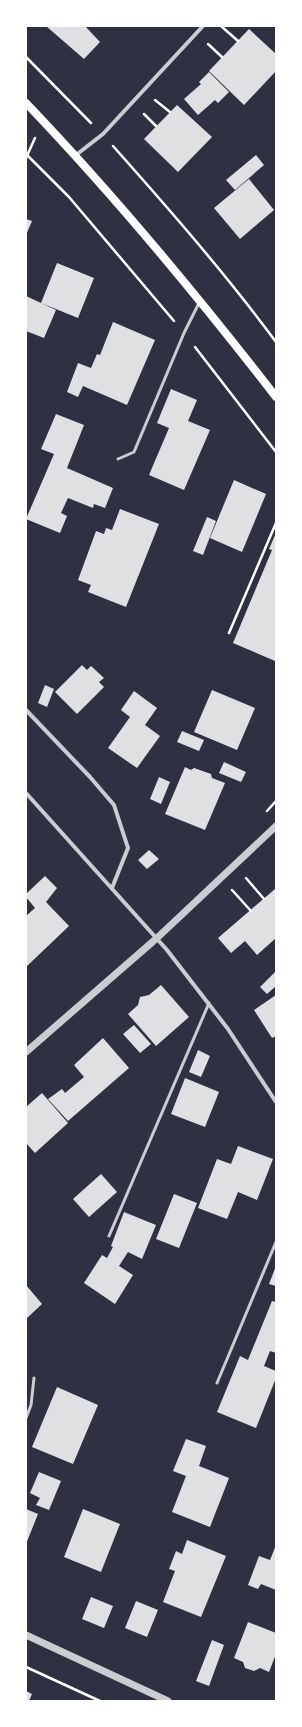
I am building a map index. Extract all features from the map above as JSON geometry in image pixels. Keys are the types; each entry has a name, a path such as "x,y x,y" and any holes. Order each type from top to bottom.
{"main road":[{"path":"26,103 76,155 200,300 276,397"}],"street":[{"path":"76,155 103,134 203,26"},
{"path":"26,710 90,777 114,805 128,848 112,888"},
{"path":"26,793 157,938 209,1003 276,1102"},
{"path":"26,1052 157,938 276,826"},
{"path":"26,1635 168,1701"}],"lane":[{"path":"118,459 134,452 184,333 200,300"},
{"path":"109,1236 209,1003"},
{"path":"217,1383 276,1242"},
{"path":"26,1418 31,1405 34,1378"}],"path":[{"path":"221,26 238,41"},
{"path":"26,57 103,134 182,223 246,302 276,342"},
{"path":"26,154 69,197 184,333 276,452"},
{"path":"229,633 276,523"},
{"path":"234,865 264,899"},
{"path":"221,877 251,911"},
{"path":"26,1667 100,1701"}],"building":[{"path":"46,26 85,26 100,42 84,59"},
{"path":"249,29 276,54 276,71 244,105 209,71"},
{"path":"209,72 229,92 218,103 215,100 198,115 184,99 201,84 199,82"},
{"path":"177,105 212,137 178,172 144,139"},
{"path":"256,155 264,165 235,190 226,180"},
{"path":"249,179 274,210 240,239 214,208"},
{"path":"26,219 32,221 26,235"},
{"path":"57,263 94,278 78,318 41,303"},
{"path":"26,296 56,310 44,338 26,331"},
{"path":"113,322 155,340 127,405 83,386 78,397 67,392 78,363 91,368 97,354 100,355"},
{"path":"171,389 197,400 188,421 210,430 184,490 149,475 169,428 157,423"},
{"path":"56,414 84,425 67,468 113,488 105,508 94,504 93,508 68,498 61,513 67,516 60,533 26,519 54,454 41,449"},
{"path":"234,480 266,494 242,552 210,538"},
{"path":"120,509 159,524 126,607 88,592 91,585 78,580 96,531 104,534 106,528 112,530"},
{"path":"207,517 216,521 203,555 193,551"},
{"path":"276,533 275,661 233,643 272,550 269,549"},
{"path":"82,665 87,670 91,666 104,678 99,682 104,687 77,714 55,692"},
{"path":"45,685 54,689 47,707 38,703"},
{"path":"212,690 255,708 237,750 194,732"},
{"path":"134,691 157,708 145,725 160,736 137,768 108,748 130,717 121,710"},
{"path":"182,731 204,740 199,751 177,742"},
{"path":"224,762 246,772 241,782 219,773"},
{"path":"185,767 191,770 194,768 211,774 212,778 225,783 205,830 165,814"},
{"path":"159,777 170,782 161,804 150,799"},
{"path":"149,850 159,859 147,869 138,860"},
{"path":"45,876 57,888 46,902 69,926 26,967 26,916 35,908 26,897 26,894"},
{"path":"275,889 276,938 257,955 245,941 231,953 218,938"},
{"path":"275,972 276,986 267,994 260,987"},
{"path":"161,985 189,1017 156,1046 128,1014 138,1005 140,997 149,995"},
{"path":"276,995 276,1036 272,1038 254,1010"},
{"path":"134,1025 151,1044 140,1053 123,1034"},
{"path":"103,1038 129,1068 68,1121 48,1099 62,1089 65,1093 84,1077 74,1065"},
{"path":"198,1050 210,1056 201,1077 189,1072"},
{"path":"185,1078 219,1092 205,1127 171,1114"},
{"path":"42,1093 68,1123 35,1153 26,1143 26,1107"},
{"path":"238,1146 273,1159 257,1200 238,1192 227,1219 198,1208 217,1159 231,1164"},
{"path":"101,1174 117,1192 89,1217 73,1199"},
{"path":"174,1194 197,1203 179,1248 156,1239"},
{"path":"124,1212 156,1225 142,1259 128,1252 119,1266 133,1275 115,1304 84,1283 102,1255 107,1258 113,1247 111,1246"},
{"path":"276,1266 276,1286 269,1284"},
{"path":"26,1285 42,1304 26,1319"},
{"path":"272,1301 276,1302 276,1353 270,1351 264,1366 276,1371 276,1378 256,1428 217,1412 240,1356 248,1360"},
{"path":"57,1387 98,1405 73,1464 32,1447"},
{"path":"186,1439 206,1446 199,1466 229,1478 210,1527 172,1512 186,1476 173,1471"},
{"path":"39,1472 61,1481 49,1510 36,1505 40,1498 30,1493"},
{"path":"26,1509 38,1514 26,1544"},
{"path":"83,1509 120,1524 101,1572 64,1557"},
{"path":"187,1540 226,1556 201,1617 163,1602 175,1571 169,1569 176,1551 182,1554"},
{"path":"276,1545 276,1590 261,1584 258,1589 248,1585 259,1556 270,1560"},
{"path":"91,1597 113,1606 104,1628 82,1619"},
{"path":"136,1601 158,1610 147,1637 125,1628"},
{"path":"248,1622 276,1633 276,1654 269,1672 260,1668 254,1671 245,1668 243,1662 234,1658"},
{"path":"212,1640 224,1645 209,1686 196,1681"},
{"path":"26,1691 32,1694 29,1701 26,1701"}]}
